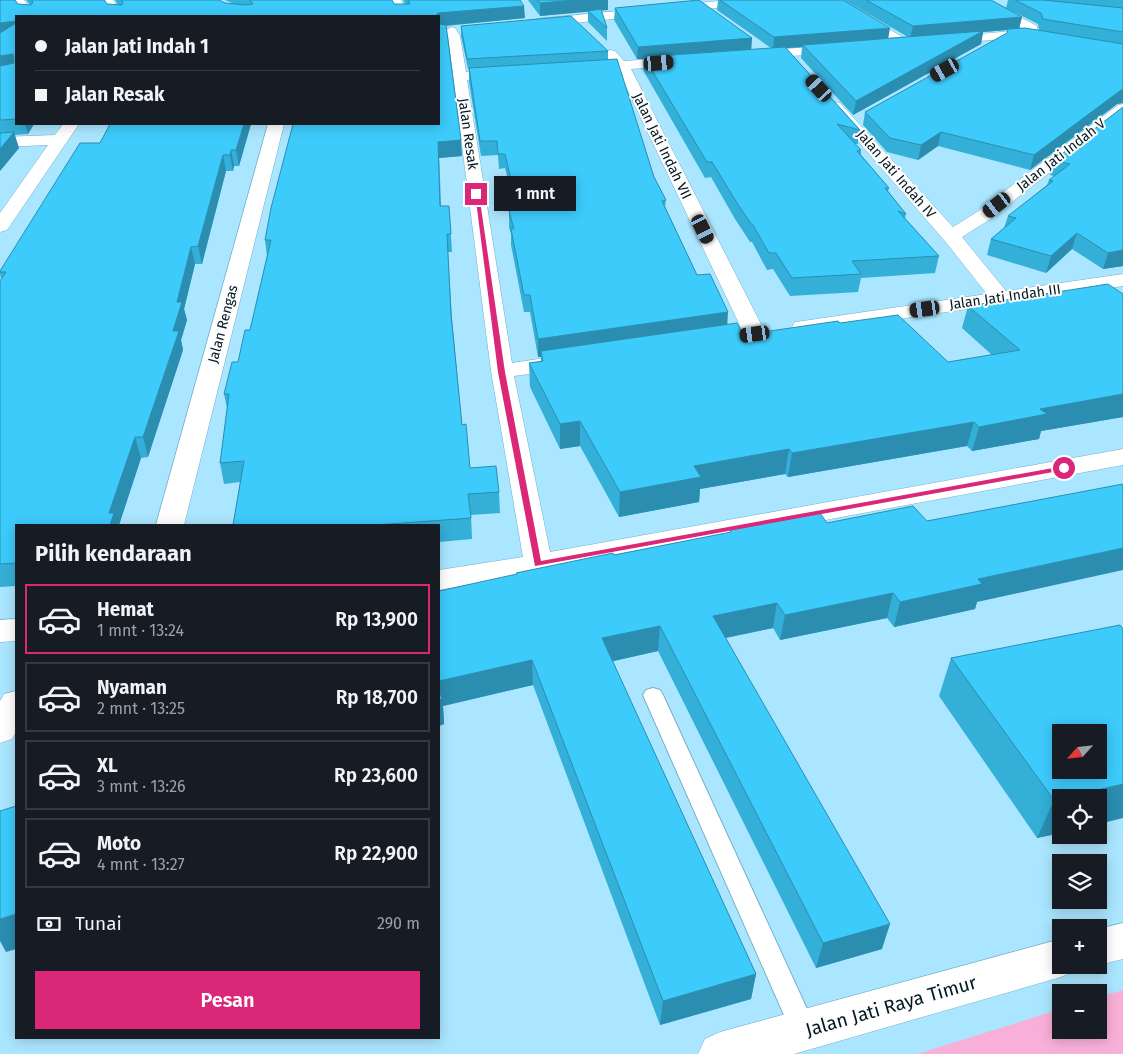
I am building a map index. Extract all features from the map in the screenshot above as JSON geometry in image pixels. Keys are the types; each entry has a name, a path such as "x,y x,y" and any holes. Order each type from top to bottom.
{"street":[{"path":"18,0 28,15"},
{"path":"107,0 118,15"},
{"path":"395,0 402,15"},
{"path":"531,21 575,19 764,0"},
{"path":"832,0 913,44 880,46"},
{"path":"979,0 1006,2"},
{"path":"936,42 1032,33 1033,29 979,0"},
{"path":"701,6 717,16"},
{"path":"575,19 590,34"},
{"name":"Jalan Resak","path":"450,31 454,36 502,372 538,564"},
{"path":"977,52 1016,35 1040,37"},
{"path":"753,43 768,54"},
{"path":"603,47 623,66"},
{"path":"739,57 852,48"},
{"path":"787,54 804,71"},
{"path":"563,70 691,61"},
{"name":"Jalan Jati Indah VII","path":"623,66 762,333"},
{"path":"460,76 524,73"},
{"name":"Jalan Jati Indah IV","path":"822,91 855,121 1001,298"},
{"name":"Jalan Jati Indah V","path":"951,236 983,216 1123,108"},
{"path":"0,226 5,211 70,125"},
{"name":"Jalan Rengas","path":"170,524 276,125"},
{"path":"0,142 60,140"},
{"name":"Jalan Jati Indah III","path":"762,333 1123,280"},
{"path":"1094,284 1123,290"},
{"path":"502,372 589,358"},
{"path":"440,580 538,564 1123,457"},
{"path":"0,631 15,630"},
{"path":"0,730 15,705"},
{"path":"1107,946 1123,941"},
{"name":"Jalan Jati Raya Timur","path":"720,1054 1052,961"}],"lane":[{"path":"653,695 804,1031"}],"shaded area":[{"path":"1123,990 1123,1054 917,1054 1052,1012 1052,1039 1107,1039 1107,995"}],"building":[{"path":"0,0 15,0 18,4 31,5 33,2 31,0 104,0 107,4 122,5 123,2 121,0 219,0 225,3 245,5 253,4 250,0 392,0 394,4 410,4 408,0 520,0 524,6 438,13 436,15 15,15 15,21 0,23"},
{"path":"537,0 576,0 540,3"},
{"path":"699,0 752,38 638,47 615,8"},
{"path":"720,0 843,0 890,28 774,37"},
{"path":"866,0 991,0 1022,17 913,26"},
{"path":"1015,0 1043,0 1123,8 1123,32 1043,19 1041,13"},
{"path":"601,9 607,28 588,11"},
{"path":"571,16 608,51 467,59 461,26"},
{"path":"15,24 15,119 0,120 0,66 14,63 13,54 0,56 0,33"},
{"path":"440,24 446,25 461,140 438,142 440,206 449,206 451,234 447,234 451,314 462,425 466,424 470,468 496,466 499,492 468,494 471,518 390,524 233,524 244,461 220,463 229,394 224,394 232,362 238,362 245,330 250,330 271,240 265,240 271,208 293,125 440,125"},
{"path":"1025,28 1123,44 1123,90 1034,155 941,132 921,145 890,138 865,112 1007,33 1008,29"},
{"path":"983,31 856,101 803,45"},
{"path":"785,47 860,130 837,124 861,150 857,151 889,188 885,188 906,214 898,211 939,256 852,261 861,274 792,278 776,253 769,253 712,162 707,162 644,57"},
{"path":"617,59 654,177 666,200 662,201 697,275 710,274 728,312 538,339 530,295 524,295 511,229 514,229 509,211 516,210 505,154 498,154 497,141 480,141 469,68"},
{"path":"1123,107 1123,250 1108,253 1077,233 1051,256 991,239 1016,218 1008,216 1053,181 1049,180 1070,164 1054,160"},
{"path":"109,125 244,125 236,150 231,150 230,155 223,155 198,246 191,247 177,302 182,302 173,331 179,331 143,437 135,437 109,513 114,513 110,524 15,524 15,563 0,564 0,281 6,272 0,271 80,143 100,143"},
{"path":"14,132 0,149 0,133"},
{"path":"1108,284 1123,294 1123,394 1040,409 1047,414 979,427 974,422 792,453 789,449 694,466 701,477 620,492 580,421 560,424 529,363 543,361 541,351 737,323 743,335 838,321 840,323 898,315 948,362 1020,350 968,306"},
{"path":"1123,484 1123,548 978,579 982,584 900,602 893,593 785,615 777,603 713,616 890,924 823,943 660,626 602,638 756,974 663,1001 532,660 440,681 440,591 613,553 614,555 820,513 827,523 913,506 927,521"},
{"path":"1120,625 1123,629 1123,784 1101,789 1052,789 1052,797 951,658"},
{"path":"15,806 15,914 0,919 0,811"}],"route":[{"path":"476,194 502,372 538,564 1064,468"}]}
